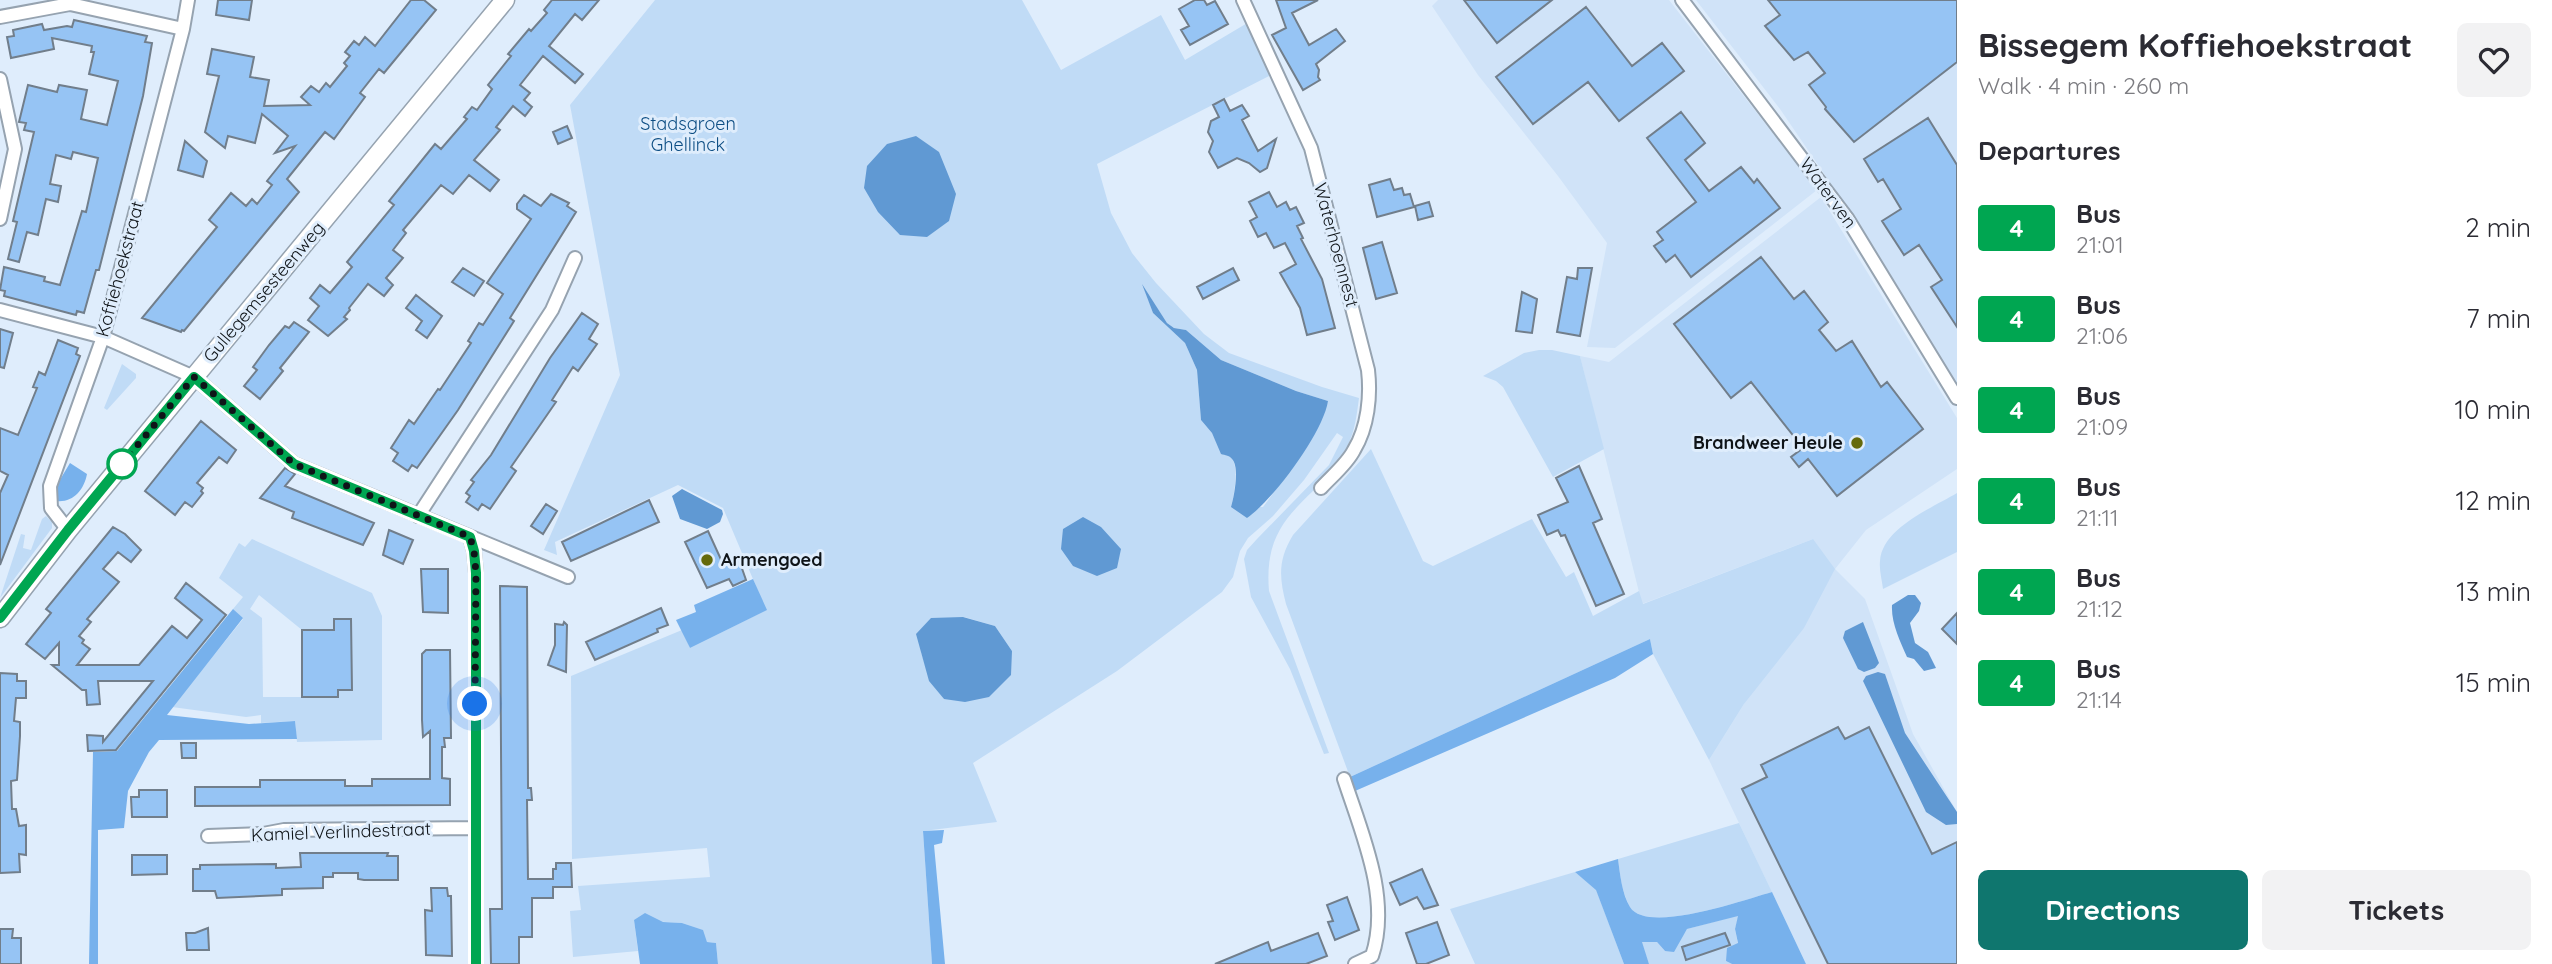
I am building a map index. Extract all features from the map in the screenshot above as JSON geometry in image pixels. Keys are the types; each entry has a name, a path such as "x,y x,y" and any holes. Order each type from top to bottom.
{"street":[{"name":"Koffiehoekstraat","path":"68,530 51,508 50,486 103,337 183,29 188,0"},
{"name":"Gullegemsesteenweg","path":"0,618 68,530 505,0"},
{"name":"Waterhoennest","path":"1243,0 1311,148 1368,370 1370,391 1367,412 1354,451 1321,488"},
{"name":"Waterven","path":"1682,0 1847,218 1957,398"},
{"path":"0,17 70,4 183,29"},
{"path":"0,79 15,149 0,219"},
{"path":"418,516 552,310 575,258"},
{"path":"0,310 103,337 194,377 294,464 568,577"},
{"path":"470,537 476,573 476,964"},
{"path":"1344,779 1371,862 1377,911 1377,940 1372,956 1355,964"},
{"name":"Kamiel Verlindestraat","path":"208,836 263,834 284,830 474,828"}],"shaded area":[{"path":"1438,0 1669,0 1817,190 1615,348 1587,347 1607,243 1478,75 1432,6"},
{"path":"1696,0 1957,0 1957,385 1874,247 1780,109"},
{"path":"916,136 939,152 956,194 949,221 927,237 900,235 878,212 864,188 867,166 887,144"},
{"path":"1821,197 1957,418 1957,469 1866,530 1835,569 1865,599 1913,734 1957,812 1957,964 1806,964 1709,760 1744,704 1813,539 1642,604 1580,356 1609,362"},
{"path":"1142,284 1167,323 1174,328 1186,330 1221,360 1296,391 1328,401 1317,430 1296,464 1270,496 1247,518 1231,507 1236,468 1230,457 1221,454 1212,433 1201,420 1197,370 1185,343 1153,313"},
{"path":"70,463 87,474 86,480 72,498 56,501 55,488"},
{"path":"682,489 722,510 720,522 707,529 680,519 672,496"},
{"path":"1083,517 1101,527 1121,549 1117,568 1097,576 1073,566 1061,549 1063,529"},
{"path":"753,579 767,610 690,648 676,620 696,612 694,605"},
{"path":"1908,595 1915,595 1921,603 1919,611 1910,623 1915,643 1928,652 1936,668 1924,671 1914,659 1907,657 1899,638 1892,605"},
{"path":"233,609 243,618 167,715 249,724 295,721 297,739 159,740 149,752 128,791 124,828 98,830 98,964 89,964 93,752 117,751"},
{"path":"963,617 995,626 1012,651 1011,675 989,697 965,702 944,699 929,681 916,634 931,618"},
{"path":"1863,622 1879,663 1875,668 1864,672 1858,669 1843,638 1845,631"},
{"path":"1650,639 1653,654 1615,678 1355,791 1350,777"},
{"path":"1878,672 1885,674 1905,733 1957,812 1957,824 1946,825 1926,812 1863,681 1866,676"},
{"path":"944,830 942,843 934,845 945,964 932,964 923,831"},
{"path":"1618,859 1627,902 1640,915 1656,917 1698,913 1772,892 1806,964 1732,964 1726,961 1727,948 1738,943 1735,929 1738,916 1687,929 1674,952 1665,951 1657,942 1642,942 1649,964 1624,964 1596,890 1575,872"},
{"path":"645,913 663,922 682,923 703,930 707,942 716,943 718,964 640,964 634,920"}],"green space":[{"name":"Stadsgroen Ghellinck","path":"655,0 1022,0 1061,70 1161,15 1185,60 1249,22 1273,74 1097,164 1111,213 1132,253 1204,334 1229,353 1359,398 1348,445 1336,465 1283,525 1274,542 1269,564 1269,591 1329,753 1324,754 1290,669 1251,597 1244,559 1247,550 1329,465 1343,437 1337,433 1304,480 1273,516 1248,538 1240,551 1233,577 1222,592 1117,671 973,763 997,822 923,831 932,964 718,964 716,943 707,942 702,930 682,923 634,920 638,951 573,957 570,911 581,910 578,886 710,877 707,848 572,859 571,676 682,630 690,648 766,610 723,508 678,485 555,542 557,555 544,550 620,375 570,105","holes":["1144,288 1167,323 1174,328 1186,330 1221,360 1296,391 1328,401 1297,461 1263,507 1231,507 1235,482 1234,463 1222,453 1212,433 1201,420 1197,370 1185,343 1153,313","964,617 995,626 1012,651 944,699 930,681 921,652"]},
{"path":"1539,350 1580,356 1604,449 1553,477 1503,387 1483,376 1524,353"},
{"path":"122,364 136,374 136,378 107,410 104,408"},
{"path":"1371,449 1423,561 1433,566 1532,519 1566,577 1574,572 1593,616 1639,591 1643,604 1813,539 1835,569 1804,628 1744,704 1709,760 1653,654 1650,639 1350,777 1286,604 1281,569 1293,535"},
{"path":"1957,493 1957,552 1883,589 1880,561 1889,539 1910,520"},
{"path":"46,516 52,522 52,528 0,598 21,534 25,535 23,548 31,550 42,519"},
{"path":"252,539 372,593 382,616 382,740 297,742 295,721 261,723 261,715 246,717 172,707 243,619 233,609 243,597 219,578 239,543 245,547","holes":["259,595 302,630 334,630 334,619 352,619 352,689 338,690 337,697 263,697 262,618 250,609"]},
{"path":"1739,823 1772,892 1698,913 1676,916 1640,915 1630,907 1623,890 1618,859"},
{"path":"1575,872 1596,889 1624,964 1475,964 1450,909"},
{"path":"1739,915 1735,929 1738,944 1726,961 1732,964 1649,964 1641,942 1657,942 1665,951 1681,938 1687,929"}],"building":[{"path":"218,0 252,0 249,20 216,15"},
{"path":"411,0 424,0 436,10 384,73 379,69 360,93 365,97 334,139 325,132 287,179 299,192 184,331 142,318 217,227 209,220 231,193 246,206 252,199 257,204 272,185 267,181 295,146 275,153 288,136 262,114 255,143 228,136 225,148 205,132 219,76 207,74 212,49 254,57 250,77 269,80 264,106 310,105 301,97 311,86 319,92 326,83 330,87 347,66 344,63 350,56 345,52 354,41 359,45 365,37 375,46"},
{"path":"552,0 599,0 582,20 575,14 549,46 583,74 575,83 543,56 520,85 530,93 524,100 532,107 525,116 513,106 496,127 500,130 474,160 499,180 490,191 469,175 453,194 441,185 403,230 406,233 393,250 403,258 386,278 393,285 384,296 368,284 349,308 344,317 347,319 328,336 308,320 319,306 310,298 320,285 330,293 352,267 347,262 394,205 389,201 435,144 441,149 467,119 464,117 472,107 477,110 492,89 488,85 511,56 508,54 547,13 544,10"},
{"path":"1195,0 1204,0 1207,5 1215,1 1228,24 1190,45 1181,30 1189,26 1179,9"},
{"path":"1276,0 1318,0 1292,13 1309,45 1336,29 1345,41 1316,64 1320,80 1303,90 1272,35 1286,28"},
{"path":"1464,0 1552,0 1497,43"},
{"path":"1768,0 1957,0 1957,62 1854,142 1825,109 1809,85 1825,73 1808,52 1794,60 1765,26 1780,15"},
{"path":"1586,7 1632,66 1662,43 1684,71 1619,121 1588,82 1533,124 1496,77"},
{"path":"74,20 147,36 145,42 152,43 143,96 99,270 96,270 84,313 77,311 76,315 4,296 5,291 0,290 4,267 45,277 44,281 60,285 82,211 86,212 98,158 73,152 71,159 56,155 50,184 61,186 58,202 46,199 38,235 27,232 19,262 8,259 17,222 13,221 34,132 24,130 26,123 19,122 28,85 57,92 59,85 87,90 81,119 107,125 118,81 89,74 94,52 91,52 92,46 52,38 54,49 11,58 7,37 14,36 13,30 42,24 44,30 72,27"},
{"path":"1224,99 1230,111 1242,105 1249,116 1242,120 1258,151 1276,139 1267,168 1260,172 1237,158 1218,168 1209,152 1213,141 1208,132 1211,121 1219,117 1213,105"},
{"path":"1681,112 1705,143 1685,160 1709,191 1741,167 1754,183 1757,179 1780,208 1691,277 1675,255 1666,262 1654,246 1663,240 1657,232 1696,202 1647,138"},
{"path":"1928,118 1957,165 1957,327 1931,287 1942,280 1919,245 1904,255 1882,221 1901,209 1883,179 1878,182 1864,159"},
{"path":"567,126 572,138 558,144 553,132"},
{"path":"185,141 207,161 203,177 178,170"},
{"path":"1390,179 1394,190 1402,188 1404,195 1410,194 1414,207 1377,217 1369,185"},
{"path":"1269,192 1277,207 1286,202 1290,210 1296,207 1304,223 1297,226 1322,279 1335,328 1307,335 1300,308 1280,273 1296,264 1285,243 1274,248 1266,233 1258,237 1250,221 1257,217 1249,202"},
{"path":"551,194 569,203 567,206 576,212 510,318 514,321 458,410 417,468 412,465 408,471 393,461 398,453 391,448 409,420 414,424 438,389 440,390 471,343 468,341 479,323 483,325 503,294 487,283 531,219 517,209 517,204 524,195 541,206"},
{"path":"1429,202 1433,216 1418,220 1415,206"},
{"path":"1382,242 1397,293 1376,299 1363,248"},
{"path":"1761,257 1794,299 1804,291 1828,322 1819,330 1836,351 1852,341 1881,387 1887,382 1923,429 1837,496 1808,459 1799,467 1791,457 1803,448 1751,382 1731,398 1674,324"},
{"path":"463,268 484,281 474,296 452,282"},
{"path":"1233,268 1239,280 1203,299 1197,287"},
{"path":"1578,268 1592,268 1580,336 1557,332 1567,277 1577,279"},
{"path":"1522,292 1537,299 1532,333 1516,331"},
{"path":"416,295 442,316 427,338 416,330 422,321 406,308"},
{"path":"582,313 598,324 589,339 597,344 578,371 573,367 552,400 556,402 511,467 516,471 490,509 482,504 478,510 466,502 470,496 466,493 474,482 471,480 491,455 550,358"},
{"path":"294,322 309,332 280,368 283,371 260,399 244,386 257,370 253,367 269,345 285,326 289,328"},
{"path":"0,329 13,333 4,368 0,367"},
{"path":"58,340 78,348 76,354 80,356 0,565 0,493 8,475 0,471 0,428 18,435 37,388 33,387 39,372 45,375"},
{"path":"201,421 236,450 227,463 219,457 197,483 203,488 203,493 192,507 185,502 175,515 145,491"},
{"path":"1579,466 1602,519 1593,523 1624,594 1596,606 1565,535 1561,536 1558,530 1547,535 1538,515 1568,502 1556,478"},
{"path":"285,468 295,474 285,486 374,523 363,545 292,518 294,512 260,498"},
{"path":"649,500 659,522 571,561 562,542"},
{"path":"546,504 557,511 543,534 531,526"},
{"path":"113,527 125,534 141,550 131,562 118,552 103,569 119,582 87,619 91,622 79,636 84,640 82,643 90,649 77,665 139,665 172,626 187,638 202,620 175,598 186,583 226,615 116,750 88,751 87,735 103,736 103,742 153,681 98,681 100,704 87,705 86,690 82,690 52,665 59,665 59,643 45,659 26,644 51,613 46,609"},
{"path":"389,530 413,540 403,564 383,555"},
{"name":"Armengoed","path":"708,531 723,564 738,557 746,580 733,586 729,579 707,588 685,542"},
{"path":"421,569 448,569 448,613 423,612"},
{"path":"500,586 527,587 528,788 531,788 532,800 527,800 528,879 553,879 556,863 571,863 572,887 553,887 553,898 532,898 532,937 519,937 519,964 491,964 490,909 502,909"},
{"path":"661,608 668,625 595,660 586,642"},
{"path":"1957,613 1957,644 1942,629"},
{"path":"334,619 351,619 352,690 338,690 338,697 302,697 302,630 334,630"},
{"path":"564,622 567,625 566,672 548,665 555,645 555,624 563,625"},
{"path":"426,650 450,650 451,738 444,738 442,778 450,779 450,805 195,806 195,787 260,787 260,780 345,780 345,786 372,786 372,779 430,779 430,731 423,737 422,720 422,654"},
{"path":"0,673 17,674 17,681 26,681 26,698 16,698 14,721 20,722 20,736 17,780 11,781 12,809 16,809 19,826 26,825 26,855 19,854 20,872 0,873"},
{"path":"1838,727 1845,739 1869,727 1932,854 1957,842 1957,964 1828,964 1742,789 1767,777 1761,765"},
{"path":"181,743 196,743 196,758 182,758"},
{"path":"139,790 167,790 167,817 132,817 131,797 139,797"},
{"path":"300,853 388,853 387,856 398,856 398,880 364,880 358,879 358,873 333,873 333,877 323,877 323,888 282,889 282,895 217,898 215,891 193,891 193,869 200,869 200,865 276,864 276,868 301,867"},
{"path":"132,855 167,855 167,874 132,875"},
{"path":"1422,869 1438,905 1424,909 1417,897 1400,905 1390,883"},
{"path":"431,888 447,888 448,896 451,896 452,956 426,955 425,910 432,911"},
{"path":"1347,897 1359,930 1335,940 1328,922 1333,921 1327,905"},
{"path":"1437,922 1449,955 1426,964 1417,964 1406,933"},
{"path":"208,928 209,950 187,950 186,933"},
{"path":"0,929 13,929 12,938 21,938 21,964 0,964"},
{"path":"1318,933 1327,956 1306,964 1215,964 1268,942 1271,951"},
{"path":"1725,933 1730,945 1686,960 1682,947"}],"bus line":[{"name":"4","path":"0,618 68,530 194,377 294,464 470,537 476,573 476,964"}],"place":[{"name":"Brandweer Heule","path":"1857,443"},
{"name":"Armengoed","path":"707,560"}],"route":[{"path":"122,464 194,377 294,464 470,537 476,573 475,704"}]}
